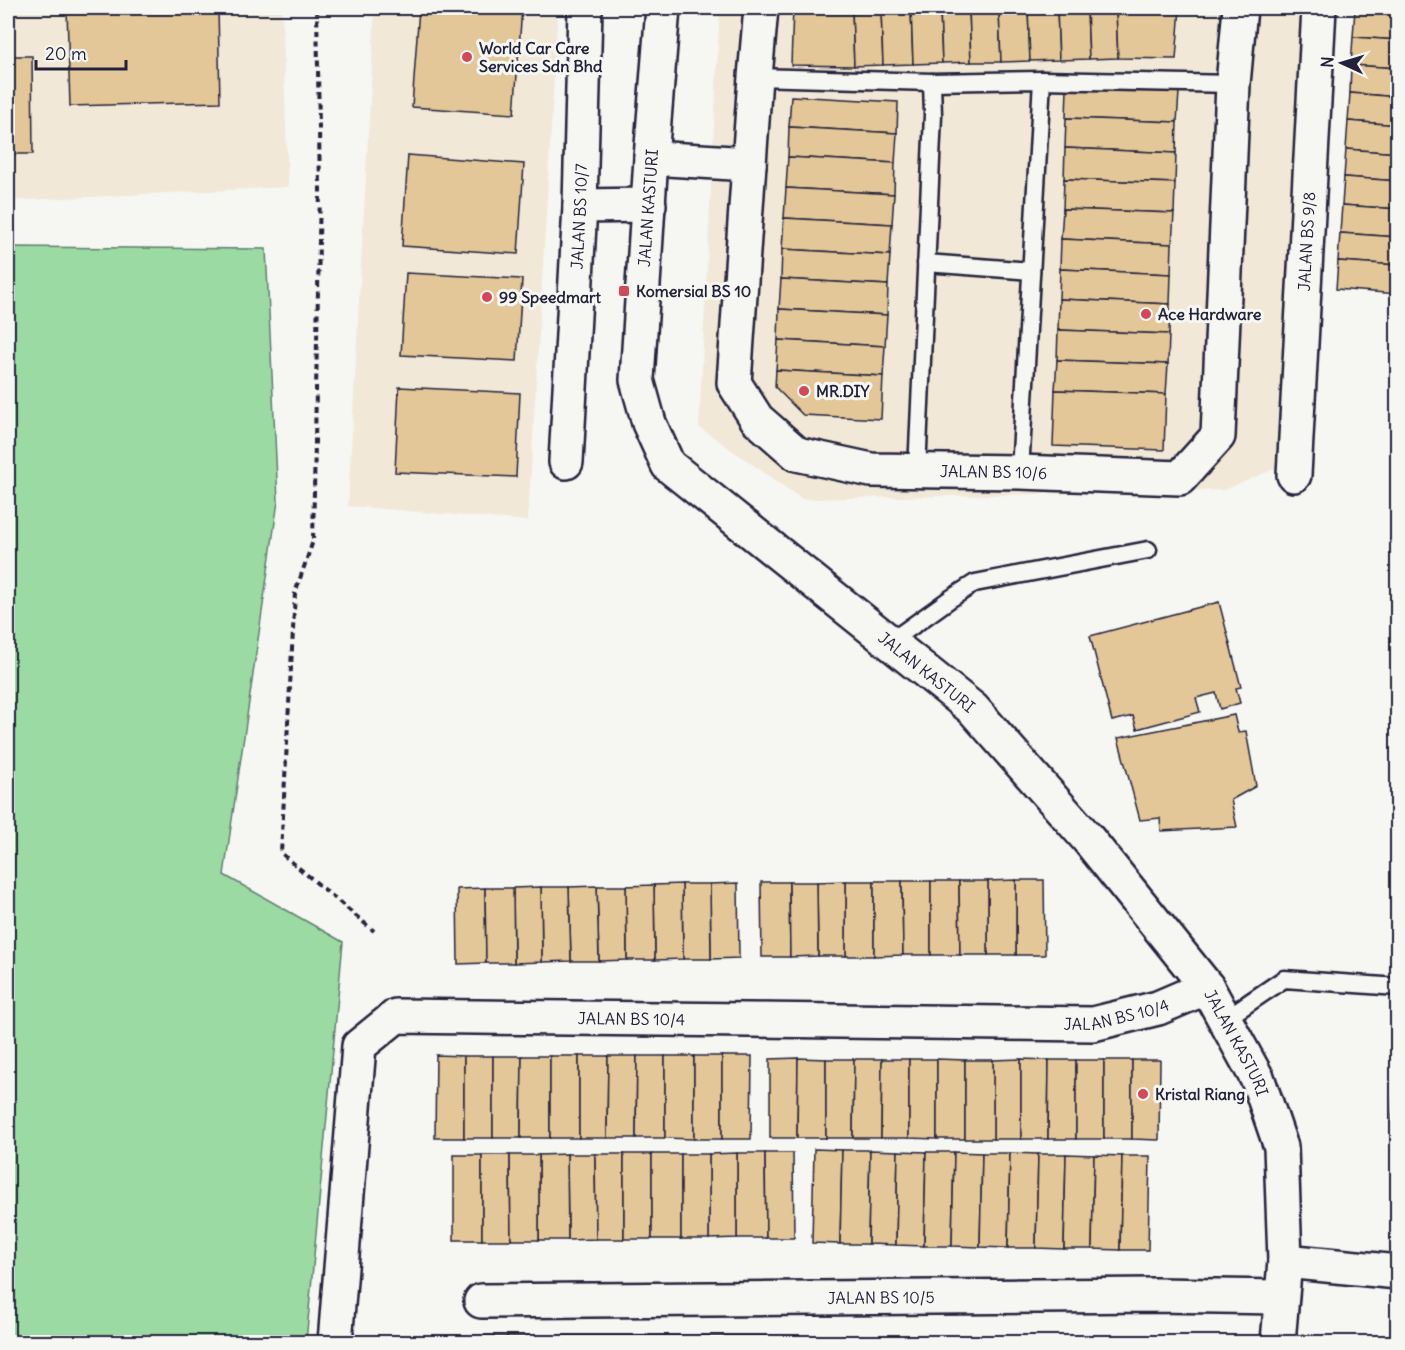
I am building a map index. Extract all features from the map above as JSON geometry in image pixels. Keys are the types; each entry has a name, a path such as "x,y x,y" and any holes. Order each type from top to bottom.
{"street":[{"name":"JALAN BS 10/7","path":"566,462 580,206 585,8"},
{"name":"JALAN KASTURI","path":"663,8 637,380 649,423 668,465 973,709 1088,839 1207,987 1258,1080 1281,1147 1285,1262 1278,1342"},
{"name":"JALAN BS 10/6","path":"761,8 734,383 757,419 797,454 871,470 1020,472 1180,478 1218,436 1233,84 1240,8"},
{"name":"JALAN BS 9/8","path":"1294,474 1319,8"},
{"path":"651,158 749,164"},
{"path":"580,206 649,205"},
{"name":"JALAN BS 10/4","path":"335,1342 358,1046 396,1016 1093,1024 1158,1008 1207,987"},
{"path":"1285,1262 1398,1272"},
{"name":"JALAN BS 10/5","path":"481,1300 1156,1295 1281,1297"}],"lane":[{"path":"755,77 932,82 1042,80 1233,84"},
{"path":"1020,472 1042,80"},
{"path":"917,471 933,115 932,82"},
{"path":"926,263 1031,271"},
{"path":"890,642 975,583 1148,550"},
{"path":"1225,1019 1284,979 1398,987"}],"path":[{"path":"317,8 320,190 313,540 295,593 281,853 374,931"}],"shaded area":[{"path":"8,8 282,8 288,187 8,201"},
{"path":"375,8 558,8 528,521 348,506"},
{"path":"720,8 1306,8 1277,468 1224,490 802,499 699,427"}],"green space":[{"path":"8,247 266,249 278,501 224,875 343,942 306,1342 8,1342"}],"building":[{"path":"218,8 220,102 70,106 67,10"},
{"name":"World Car Care Services Sdn Bhd","path":"419,8 522,8 514,114 412,107"},
{"path":"793,8 852,8 854,66 791,65"},
{"path":"852,8 881,8 883,65 854,66"},
{"path":"881,8 911,8 913,64 883,65"},
{"path":"911,8 940,8 942,63 913,64"},
{"path":"940,8 969,8 971,62 942,63"},
{"path":"969,8 999,8 1001,62 971,62"},
{"path":"999,8 1028,8 1030,61 1001,62"},
{"path":"1028,8 1057,8 1059,60 1030,61"},
{"path":"1057,8 1087,8 1089,59 1059,60"},
{"path":"1087,8 1116,8 1118,58 1089,59"},
{"path":"1116,8 1180,8 1176,59 1118,58"},
{"path":"1398,8 1398,12 1355,9"},
{"path":"1355,9 1398,12 1398,40 1353,37"},
{"path":"1353,37 1398,40 1398,68 1351,65"},
{"path":"8,56 32,56 33,154 8,154"},
{"path":"1351,65 1398,68 1398,97 1350,93"},
{"path":"1067,88 1179,92 1177,122 1066,118"},
{"path":"1350,93 1398,97 1398,125 1348,121"},
{"path":"791,96 898,102 897,133 789,127"},
{"path":"1066,118 1177,122 1176,153 1065,148"},
{"path":"1348,121 1398,125 1398,153 1346,149"},
{"path":"789,127 897,133 895,163 788,157"},
{"path":"1065,148 1176,153 1175,183 1064,179"},
{"path":"1346,149 1398,153 1398,181 1344,177"},
{"path":"408,155 524,164 518,254 402,246"},
{"path":"788,157 895,163 894,194 786,188"},
{"path":"1344,177 1398,181 1398,209 1342,205"},
{"path":"1064,179 1175,183 1174,213 1063,209"},
{"path":"786,188 894,194 892,224 784,218"},
{"path":"1342,205 1398,209 1398,237 1340,233"},
{"path":"1063,209 1174,213 1172,244 1061,239"},
{"path":"784,218 892,224 890,255 782,249"},
{"path":"1340,233 1398,237 1398,265 1338,261"},
{"path":"1061,239 1172,244 1171,274 1060,269"},
{"path":"782,249 890,255 888,285 781,279"},
{"path":"1338,261 1398,265 1398,294 1336,289"},
{"path":"1060,269 1171,274 1170,304 1059,299"},
{"path":"406,273 522,279 517,361 401,355"},
{"path":"781,279 888,285 887,315 779,309"},
{"path":"1059,299 1170,304 1169,334 1058,330"},
{"path":"779,309 887,315 885,346 778,340"},
{"path":"1058,330 1169,334 1168,364 1057,360"},
{"path":"778,340 885,346 883,376 776,370"},
{"path":"1057,360 1168,364 1166,394 1055,390"},
{"path":"776,370 883,376 881,419 803,415 775,387"},
{"path":"399,387 520,393 516,477 395,472"},
{"path":"1055,390 1166,394 1164,450 1053,446"},
{"path":"1219,602 1241,687 1236,688 1240,703 1220,709 1216,693 1196,698 1200,712 1137,729 1133,716 1112,721 1090,636"},
{"path":"1234,715 1238,732 1246,731 1256,786 1231,800 1237,827 1161,831 1160,818 1140,820 1118,738"},
{"path":"1016,880 1044,880 1045,955 1016,955"},
{"path":"1016,880 1016,955 988,955 988,881"},
{"path":"846,881 874,881 874,956 846,956"},
{"path":"846,881 846,956 818,956 817,882"},
{"path":"874,881 902,881 903,955 874,956"},
{"path":"902,881 931,881 931,955 903,955"},
{"path":"931,881 959,881 960,955 931,955"},
{"path":"959,881 988,881 988,955 960,955"},
{"path":"761,882 789,882 790,957 762,957"},
{"path":"789,882 817,882 818,956 790,957"},
{"path":"738,883 739,958 711,959 710,884"},
{"path":"682,884 710,884 711,959 683,959"},
{"path":"682,884 683,959 655,960 654,885"},
{"path":"654,885 655,960 627,960 626,886"},
{"path":"597,886 626,886 627,960 599,961"},
{"path":"597,886 599,961 571,961 569,887"},
{"path":"541,887 569,887 571,961 542,962"},
{"path":"541,887 542,962 514,963 513,888"},
{"path":"485,888 486,963 458,964 457,889"},
{"path":"485,888 513,888 514,963 486,963"},
{"path":"1398,1037 1398,1123 1392,1122"},
{"path":"436,1055 464,1056 464,1138 435,1138"},
{"path":"464,1056 493,1056 493,1138 464,1138"},
{"path":"493,1056 522,1056 521,1138 493,1138"},
{"path":"522,1056 550,1056 550,1138 521,1138"},
{"path":"550,1056 579,1056 579,1138 550,1138"},
{"path":"579,1056 608,1056 607,1138 579,1138"},
{"path":"608,1056 637,1056 636,1138 607,1138"},
{"path":"637,1056 665,1056 665,1138 636,1138"},
{"path":"665,1056 694,1056 694,1139 665,1138"},
{"path":"694,1056 722,1056 722,1139 694,1139"},
{"path":"722,1056 752,1056 751,1139 722,1139"},
{"path":"798,1058 797,1138 770,1138 770,1059"},
{"path":"798,1058 826,1059 826,1138 797,1138"},
{"path":"826,1059 854,1059 853,1138 826,1138"},
{"path":"854,1059 882,1059 881,1138 853,1138"},
{"path":"882,1059 909,1059 909,1138 881,1138"},
{"path":"909,1059 937,1059 937,1139 909,1138"},
{"path":"937,1059 965,1060 965,1139 937,1139"},
{"path":"1021,1059 1021,1139 993,1139 993,1060"},
{"path":"1021,1059 1049,1060 1048,1139 1021,1139"},
{"path":"965,1060 993,1060 993,1139 965,1139"},
{"path":"1049,1060 1076,1060 1076,1139 1048,1139"},
{"path":"1076,1060 1104,1060 1104,1139 1076,1139"},
{"path":"1104,1060 1132,1060 1132,1139 1104,1139"},
{"path":"1132,1060 1160,1060 1159,1140 1132,1139"},
{"path":"814,1149 842,1150 840,1244 812,1243"},
{"path":"842,1150 870,1150 868,1244 840,1244"},
{"path":"870,1150 898,1151 896,1245 868,1244"},
{"path":"898,1151 926,1152 924,1246 896,1245"},
{"path":"926,1152 954,1152 952,1246 924,1246"},
{"path":"954,1152 982,1153 980,1247 952,1246"},
{"path":"737,1153 765,1153 766,1238 737,1238"},
{"path":"737,1153 737,1238 709,1239 709,1154"},
{"path":"765,1153 793,1153 794,1238 766,1238"},
{"path":"982,1153 1010,1153 1008,1248 980,1247"},
{"path":"1010,1153 1038,1154 1036,1248 1008,1248"},
{"path":"567,1154 595,1154 596,1239 568,1240"},
{"path":"567,1154 568,1240 539,1240 539,1155"},
{"path":"595,1154 624,1154 624,1239 596,1239"},
{"path":"624,1154 652,1154 652,1239 624,1239"},
{"path":"652,1154 681,1154 681,1239 652,1239"},
{"path":"681,1154 709,1154 709,1239 681,1239"},
{"path":"1038,1154 1066,1154 1064,1249 1036,1248"},
{"path":"1066,1154 1094,1155 1092,1249 1064,1249"},
{"path":"454,1155 482,1155 482,1240 454,1240"},
{"path":"482,1155 510,1155 511,1240 482,1240"},
{"path":"510,1155 539,1155 539,1240 511,1240"},
{"path":"1094,1155 1122,1156 1120,1250 1092,1249"},
{"path":"1122,1156 1150,1156 1148,1250 1120,1250"},
{"path":"451,1336 479,1336 479,1342 451,1342"},
{"path":"479,1336 507,1336 507,1342 479,1342"},
{"path":"507,1336 534,1336 534,1342 507,1342"},
{"path":"534,1336 562,1336 562,1342 534,1342"},
{"path":"562,1336 591,1336 591,1342 562,1342"},
{"path":"591,1336 618,1336 618,1342 591,1342"},
{"path":"618,1336 646,1336 646,1342 618,1342"},
{"path":"646,1336 674,1336 674,1342 646,1342"},
{"path":"674,1336 702,1336 702,1342 674,1342"},
{"path":"702,1336 730,1336 730,1342 702,1342"},
{"path":"730,1336 758,1336 758,1342 730,1342"},
{"path":"758,1336 786,1336 786,1342 758,1342"},
{"path":"837,1339 837,1342 808,1342 808,1340"},
{"path":"837,1339 865,1340 865,1342 837,1342"},
{"path":"865,1340 893,1340 893,1342 865,1342"}],"place":[{"name":"World Car Care Services Sdn Bhd","path":"467,57"},
{"name":"Komersial BS 10","path":"624,291"},
{"name":"99 Speedmart","path":"487,297"},
{"name":"Ace Hardware","path":"1146,314"},
{"name":"MR.DIY","path":"804,391"},
{"name":"Kristal Riang","path":"1143,1094"}]}
